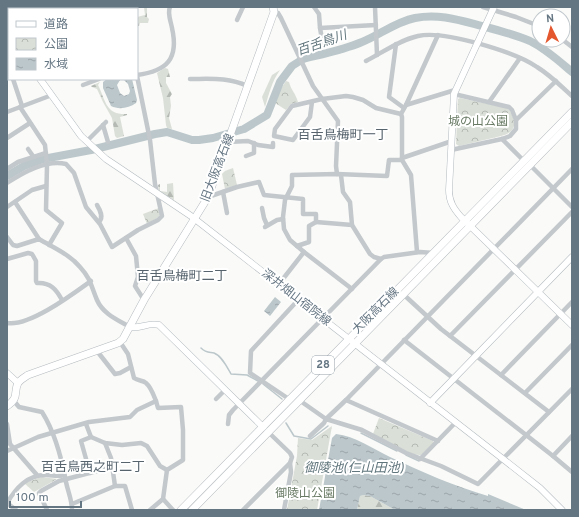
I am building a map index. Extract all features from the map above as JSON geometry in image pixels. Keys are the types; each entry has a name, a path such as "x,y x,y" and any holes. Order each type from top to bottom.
{"main road":[{"name":"旧大阪高石線","path":"120,342 130,327 144,300 208,197 233,129 273,9"},
{"name":"大阪高石線","path":"181,510 266,429 299,400 355,343 403,294 468,223 527,163 572,112"},
{"name":"大阪高石線","path":"527,163 572,122"},
{"name":"大阪高石線","path":"192,510 266,429 289,399 434,253 468,223"},
{"path":"7,406 14,401 18,383 28,375 120,342"}],"street":[{"path":"138,75 150,73 159,69 167,63 173,55 173,31 169,12 170,7"},
{"path":"237,20 243,7"},
{"path":"314,7 319,14 323,45"},
{"path":"375,7 377,55"},
{"path":"483,7 493,8 531,23"},
{"path":"493,8 455,92 451,150 450,202 468,223 572,325"},
{"path":"273,9 282,18 313,86 338,121 336,166 343,192 350,202 352,225 370,254 381,259"},
{"path":"320,28 376,25"},
{"path":"417,252 411,175 402,159 401,114 438,35"},
{"path":"366,61 396,44 418,36 438,35 477,44 520,58 537,67 556,81 572,96"},
{"path":"396,44 389,97 405,106 455,92 509,107 512,110 516,120 516,129 510,136 451,150"},
{"path":"489,102 520,58"},
{"path":"190,79 228,80 239,82 247,86"},
{"path":"13,80 21,106 44,145 47,164 46,210 62,223 49,245"},
{"name":"深井畑山宿院線","path":"41,80 86,141 99,153 195,219 299,299 455,423 540,488 562,510"},
{"path":"83,85 96,80"},
{"path":"7,183 29,170 47,164 64,164 71,168 86,207 99,222 112,247 160,218 162,212 157,192 149,137 138,80"},
{"path":"516,120 556,81"},
{"path":"7,112 52,96"},
{"path":"312,102 310,116 293,140 274,136 275,128 292,106 322,99 346,96 353,97 363,100 376,108 401,114"},
{"path":"7,138 30,123"},
{"path":"86,141 104,124 108,142"},
{"path":"229,139 248,141 273,147 273,143"},
{"path":"502,139 572,207"},
{"path":"352,289 290,240 284,229 283,219 285,200 292,186 292,175 339,174 387,176 389,160 402,159 452,141"},
{"path":"246,156 254,153 254,143"},
{"path":"28,149 33,156"},
{"path":"7,169 18,162 33,156 46,154"},
{"path":"310,436 572,170"},
{"path":"208,197 258,182 264,196 303,199 303,214 316,214 316,222"},
{"path":"7,207 32,190 46,186"},
{"path":"223,192 227,213"},
{"path":"15,202 39,239 70,256 81,268 91,281 97,300 113,318 130,327 153,323 159,325 290,453 292,457 290,462 291,472 284,510"},
{"path":"97,205 101,212 99,222"},
{"path":"262,208 266,226 277,220 283,219"},
{"path":"450,336 572,212"},
{"path":"297,246 309,242 309,226 316,222 352,225"},
{"path":"7,237 13,245 16,246 39,239"},
{"path":"126,238 136,256 138,277 135,286 144,300"},
{"path":"279,284 304,252"},
{"path":"228,424 229,415 381,259 384,257 417,252 434,253"},
{"path":"7,259 28,253 32,254 36,261 37,283 43,282 55,288 62,300"},
{"path":"430,402 572,257"},
{"path":"7,323 17,324 43,313 91,281"},
{"path":"403,294 450,336 549,412"},
{"path":"289,399 250,373 252,349 299,299"},
{"path":"501,375 572,302"},
{"path":"404,340 527,435 572,472"},
{"path":"120,342 128,354 134,378 148,384 158,408 181,407 184,430 183,460 167,470"},
{"path":"525,394 572,345"},
{"path":"97,351 115,374 131,367"},
{"path":"7,373 18,383"},
{"path":"299,400 326,419 362,430 420,459 441,466 478,484 572,389"},
{"path":"216,399 225,390"},
{"path":"346,400 438,441"},
{"path":"14,401 19,407 42,412 53,433 72,504 72,510"},
{"path":"7,451 38,437 100,420 130,417 137,410 156,401"},
{"path":"420,459 455,423"},
{"path":"7,424 10,444 13,449 38,475"},
{"path":"86,424 91,437"},
{"path":"553,456 572,436"},
{"path":"90,473 81,441 91,437 105,443 122,445 141,443 147,446 160,466 167,470"},
{"path":"105,443 112,467 115,486"},
{"path":"243,510 290,462"},
{"path":"47,510 39,493 59,479 112,467"},
{"path":"150,510 163,499 167,470"},
{"path":"16,510 7,503 24,481 38,475 49,475 59,479"},
{"path":"72,504 115,486 125,486 132,510"},
{"path":"163,499 173,510"}],"green space":[{"path":"144,7 147,7 147,17 149,19 148,23 140,23 138,26 138,17 145,15"},
{"path":"165,68 168,69 170,77 166,77 166,83 172,94 170,97 171,106 169,118 172,129 167,128 166,125 163,98 157,73"},
{"path":"280,70 269,92 265,107 262,97 272,75"},
{"path":"286,81 289,82 298,102 291,104 286,110 275,103 280,90"},
{"path":"100,82 98,85 108,107 120,114 127,114 120,117 124,136 117,138 115,136 112,118 97,89 91,86"},
{"name":"城の山公園","path":"460,98 507,108 514,120 514,126 508,133 501,136 459,146 456,144 458,99"},
{"path":"233,168 237,185 225,189 222,174"},
{"path":"173,183 174,200 159,191 158,185 160,184 160,191 167,192 167,184"},
{"path":"159,208 160,215 147,224 143,214"},
{"path":"379,418 433,441 433,443 421,455 416,455 403,450 373,434"},
{"name":"御陵山公園","path":"332,426 317,510 287,510 297,456 298,438 312,440"},
{"path":"42,477 57,479 34,492 24,483"},
{"path":"360,496 370,496 395,510 357,510"}],"water":[{"path":"106,80 120,80 117,85 120,93 124,96 129,94 130,91 128,84 124,80 132,80 137,100 136,103 124,108 111,106 103,88 103,82"},
{"path":"275,297 281,302 270,316 264,311"},
{"name":"御陵池(仁山田池)","path":"336,434 350,437 414,468 463,488 488,496 488,494 526,510 395,510 370,496 364,495 360,496 357,510 319,510 332,438"}],"waterway":[{"name":"百舌鳥川","path":"7,176 24,166 43,159 91,150 155,134 167,132 192,140 199,140 213,138 244,129 267,115 280,82 292,66 303,59 355,45 401,22 415,18 433,16 451,18 519,37 530,41 552,55 572,72"},
{"path":"201,348 206,352 217,354 231,374 247,375 258,381"},
{"path":"263,384 282,399"},
{"path":"286,423 294,436 311,439 328,426"},
{"path":"361,433 397,451"},
{"path":"406,455 419,461"}],"district":[{"name":"百舌鳥梅町一丁","path":"343,136"},
{"name":"百舌鳥梅町二丁","path":"182,277"},
{"name":"百舌鳥西之町二丁","path":"93,468"}]}
